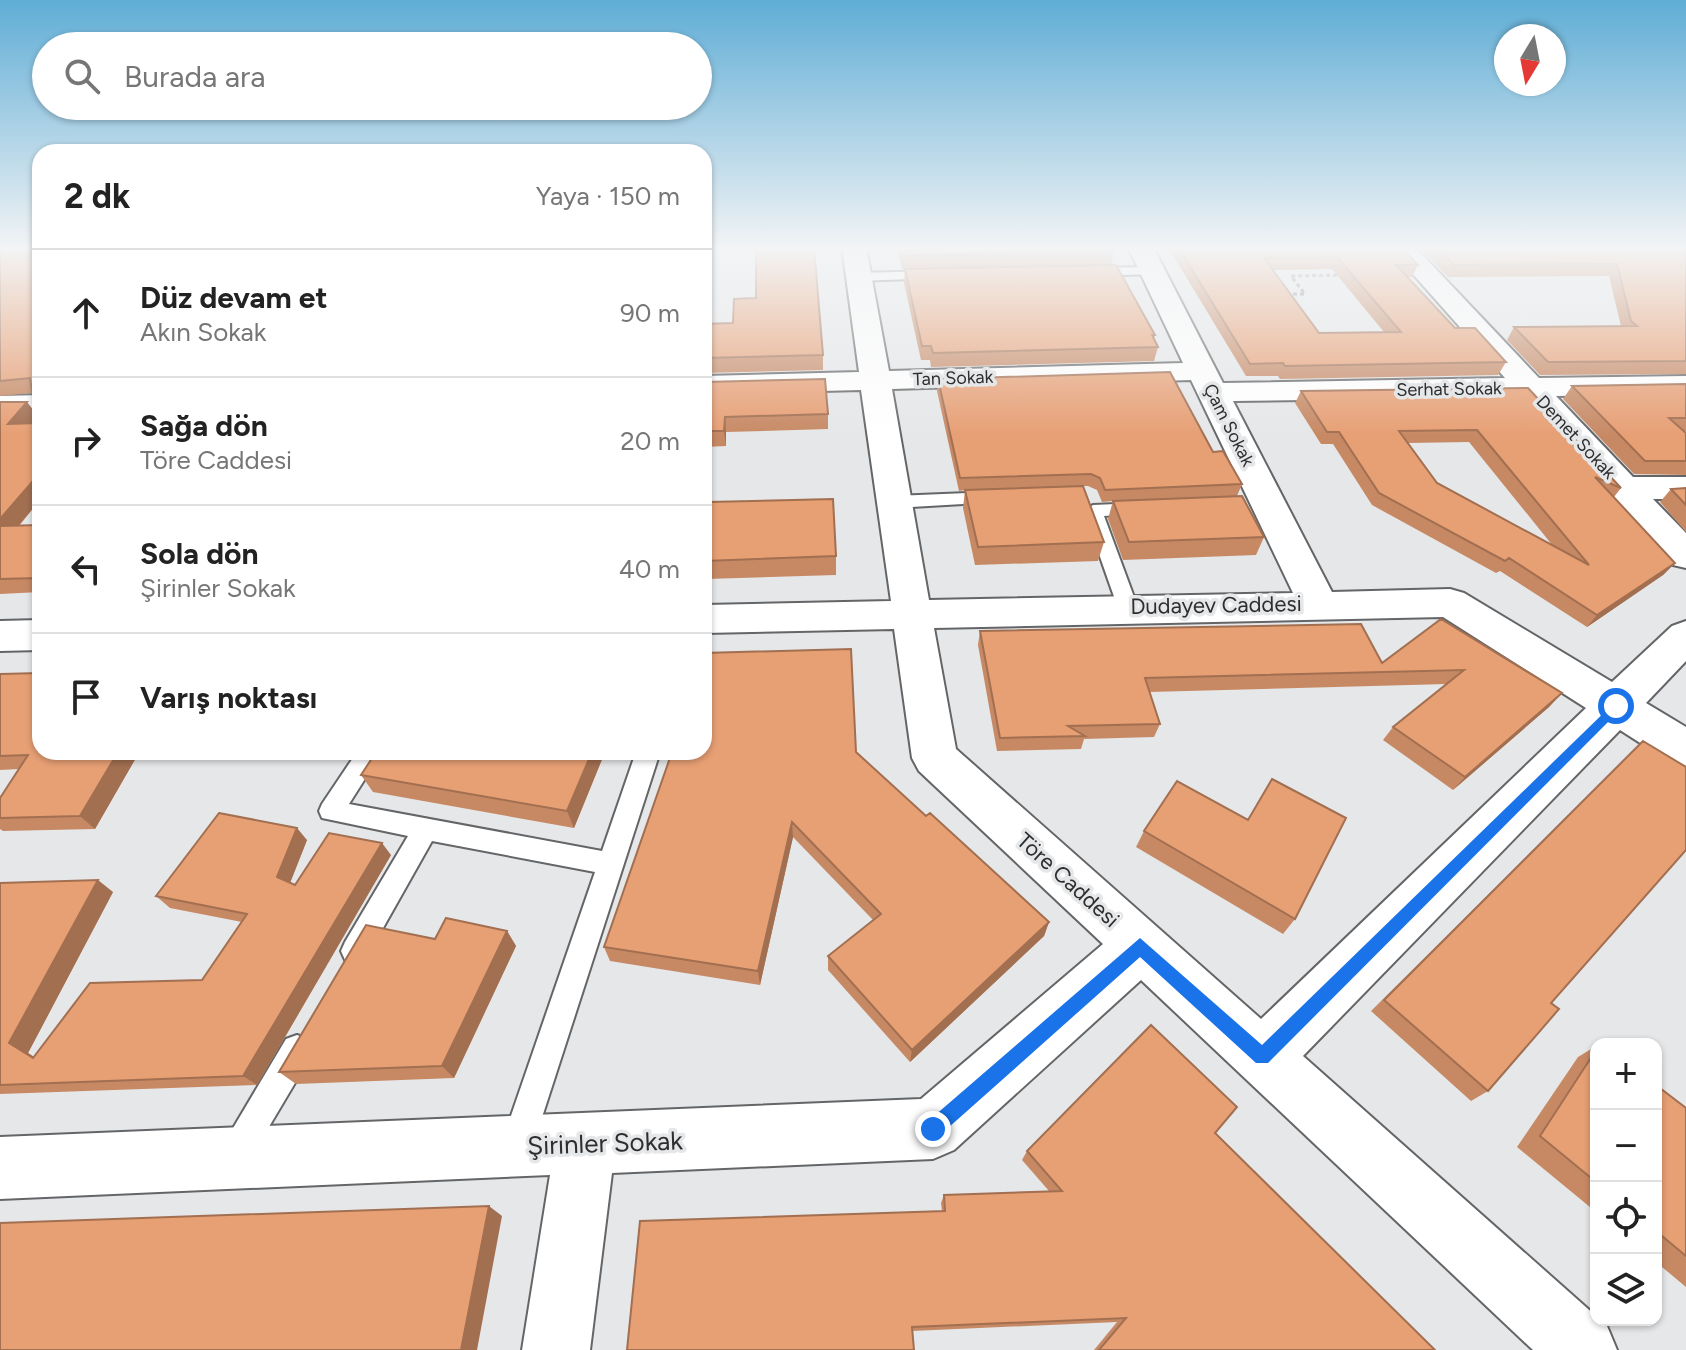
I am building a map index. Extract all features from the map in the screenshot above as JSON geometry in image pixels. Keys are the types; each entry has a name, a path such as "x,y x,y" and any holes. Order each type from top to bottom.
{"street":[{"name":"Töre Caddesi","path":"863,310 935,758 1583,1350"},
{"name":"Çam Sokak","path":"1171,310 1207,382 1260,504 1318,603"},
{"name":"Demet Sokak","path":"1459,310 1686,556"},
{"name":"Tan Sokak","path":"712,385 874,380 1207,382"},
{"name":"Serhat Sokak","path":"1207,382 1531,388 1686,385"},
{"path":"0,405 32,404"},
{"path":"1623,488 1686,488"},
{"name":"Dudayev Caddesi","path":"712,619 1318,603 1450,603 1686,749"},
{"path":"0,636 32,635"},
{"path":"1262,1057 1686,636"},
{"name":"Şirinler Sokak","path":"0,1168 933,1129 1140,946"},
{"path":"556,1350 585,1144"}],"lane":[{"path":"894,502 1013,498"},
{"path":"1128,608 1091,503 1157,508"},
{"path":"365,760 331,811 611,864"},
{"path":"517,1147 645,760"},
{"path":"337,980 426,829"},
{"path":"233,1159 313,1021"}],"building":[{"path":"0,310 32,310 32,390 30,378 0,381"},
{"path":"734,310 819,310 823,355 712,358 712,324 733,323"},
{"path":"914,310 1141,310 1158,347 933,353 931,346 922,346"},
{"path":"1217,310 1302,310 1319,333 1401,332 1382,310 1438,310 1455,328 1475,328 1506,362 1285,366 1283,363 1250,364"},
{"path":"1628,310 1686,310 1686,361 1548,362 1514,327 1637,326 1631,321"},
{"path":"1170,372 1213,452 1223,451 1242,484 1105,490 1100,478 1091,474 960,478 938,379"},
{"path":"825,379 828,414 725,417 724,431 712,431 712,382"},
{"path":"1686,384 1686,418 1669,418 1686,433 1686,461 1645,461 1572,386"},
{"path":"1528,388 1621,488 1595,477 1675,563 1597,615 1509,558 1505,561 1379,493 1339,432 1327,432 1301,391","holes":["1477,430 1589,565 1437,483 1399,431"]},
{"path":"0,402 27,402 8,424 32,423 32,482 0,519"},
{"path":"1083,486 1104,542 978,547 965,490"},
{"path":"1686,488 1686,505 1671,489"},
{"path":"1242,496 1264,537 1129,542 1113,501"},
{"path":"833,499 836,556 712,561 712,502"},
{"path":"32,525 32,578 0,579 0,526"},
{"path":"1441,619 1562,693 1465,777 1393,727 1464,670 1145,678 1160,724 1068,726 1085,736 1000,738 980,631 1361,624 1382,663"},
{"path":"851,649 856,752 926,816 930,813 1049,922 912,1050 828,956 881,914 792,822 758,971 604,947 669,760 712,760 712,653"},
{"path":"32,673 32,760 113,760 80,816 0,818 0,798 28,755 0,756 0,674"},
{"path":"1643,741 1686,767 1686,850 1551,1003 1559,1009 1488,1091 1384,1000"},
{"path":"371,760 589,760 567,811 361,775"},
{"path":"1272,779 1346,818 1295,919 1144,831 1177,781 1248,820"},
{"path":"219,813 297,828 277,877 295,885 329,833 382,843 243,1076 0,1085 0,883 98,880 9,1043 33,1058 90,983 202,980 247,914 156,896"},
{"path":"446,918 507,931 442,1066 279,1072 366,925 435,939"},
{"path":"1151,1025 1237,1107 1215,1133 1435,1350 1099,1350 1126,1318 912,1327 914,1350 627,1350 640,1221 945,1211 944,1195 1062,1191 1027,1151"},
{"path":"1590,1059 1590,1177 1540,1136"},
{"path":"1662,1090 1686,1108 1686,1256 1662,1236"},
{"path":"489,1206 461,1350 0,1350 0,1223"}],"route":[{"path":"933,1129 1140,946 1262,1057 1616,706"}]}
